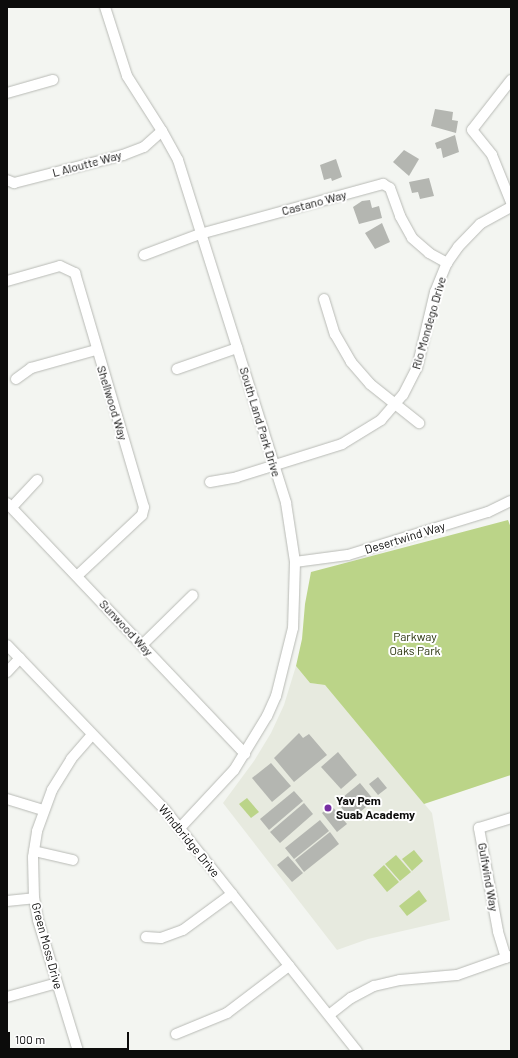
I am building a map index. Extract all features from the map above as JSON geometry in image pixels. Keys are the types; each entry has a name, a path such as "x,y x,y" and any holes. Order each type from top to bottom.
{"street":[{"name":"South Land Park Drive","path":"105,7 127,76 162,131 178,160 200,234 274,465 291,529 295,562 295,608 287,654 267,716 245,754 230,775 180,828"},
{"path":"7,93 52,80"},
{"path":"511,80 472,130 492,155 511,202"},
{"name":"L Aloutte Way","path":"7,180 14,183 123,155 144,147 162,131"},
{"name":"Castano Way","path":"144,255 164,246 200,234 384,184 390,188 400,216 412,238 429,254 447,263"},
{"name":"Rio Mondego Drive","path":"210,482 274,465 356,438 381,420 396,405 417,368 435,292 447,263 458,247 480,224 511,207"},
{"name":"Shellwood Way","path":"7,281 60,266 75,273 96,350 144,507 142,515 77,576"},
{"path":"324,299 336,334 350,362 370,384 419,423"},
{"path":"177,368 237,348"},
{"path":"16,379 31,368 96,350"},
{"path":"9,505 37,480"},
{"name":"Desertwind Way","path":"295,562 348,555 488,512 511,501"},
{"name":"Sunwood Way","path":"9,505 245,754"},
{"path":"142,645 193,595"},
{"name":"Windbridge Drive","path":"7,645 180,828 357,1051"},
{"path":"7,672 20,658"},
{"name":"Green Moss Drive","path":"78,1051 57,983 34,898 34,851 43,810 60,775 92,735"},
{"path":"7,799 43,810"},
{"name":"Gulfwind Way","path":"508,957 498,931 479,828 511,818"},
{"path":"34,851 73,860"},
{"path":"146,936 161,938 183,930 232,894"},
{"path":"7,901 34,898"},
{"path":"329,1016 351,998 374,986 400,980 456,975 508,957"},
{"path":"176,1034 227,1013 289,966"},
{"path":"7,997 57,983"}],"shaded area":[{"name":"Yav Pem Suab Academy","path":"296,666 310,683 325,685 432,813 450,920 368,939 337,950 223,803 254,761 271,733 284,705"}],"green space":[{"name":"Parkway Oaks Park","path":"508,520 511,528 511,775 424,804 325,685 310,683 296,666 302,639 305,604 311,572"},
{"path":"247,798 259,812 251,818 239,804"},
{"path":"414,850 423,861 412,871 402,859"},
{"path":"396,855 411,872 400,881 385,864"},
{"path":"384,865 399,882 387,892 373,875"},
{"path":"419,890 427,901 407,916 399,906"}],"building":[{"path":"435,109 453,112 452,120 458,121 456,133 431,126"},
{"path":"455,135 459,152 443,158 441,148 437,149 435,143"},
{"path":"404,150 419,159 409,176 393,162"},
{"path":"336,159 342,177 332,181 331,178 324,180 320,165"},
{"path":"429,178 434,196 420,199 418,192 412,193 409,182"},
{"path":"370,200 372,208 379,206 382,218 359,224 353,207 362,201"},
{"path":"382,223 390,242 375,249 365,233"},
{"path":"299,733 303,738 309,734 327,755 294,782 274,758"},
{"path":"338,752 357,775 341,789 321,767"},
{"path":"271,763 291,786 272,802 252,778"},
{"path":"378,777 387,788 378,795 369,784"},
{"path":"360,783 374,800 351,820 337,802"},
{"path":"294,791 303,801 269,830 260,819"},
{"path":"304,803 313,814 280,843 270,832"},
{"path":"331,805 347,824 337,832 322,813"},
{"path":"320,820 329,831 294,859 285,848"},
{"path":"330,832 339,844 304,872 295,860"},
{"path":"288,856 303,873 292,882 277,865"}],"place":[{"name":"Yav Pem Suab Academy","path":"328,808"}]}
